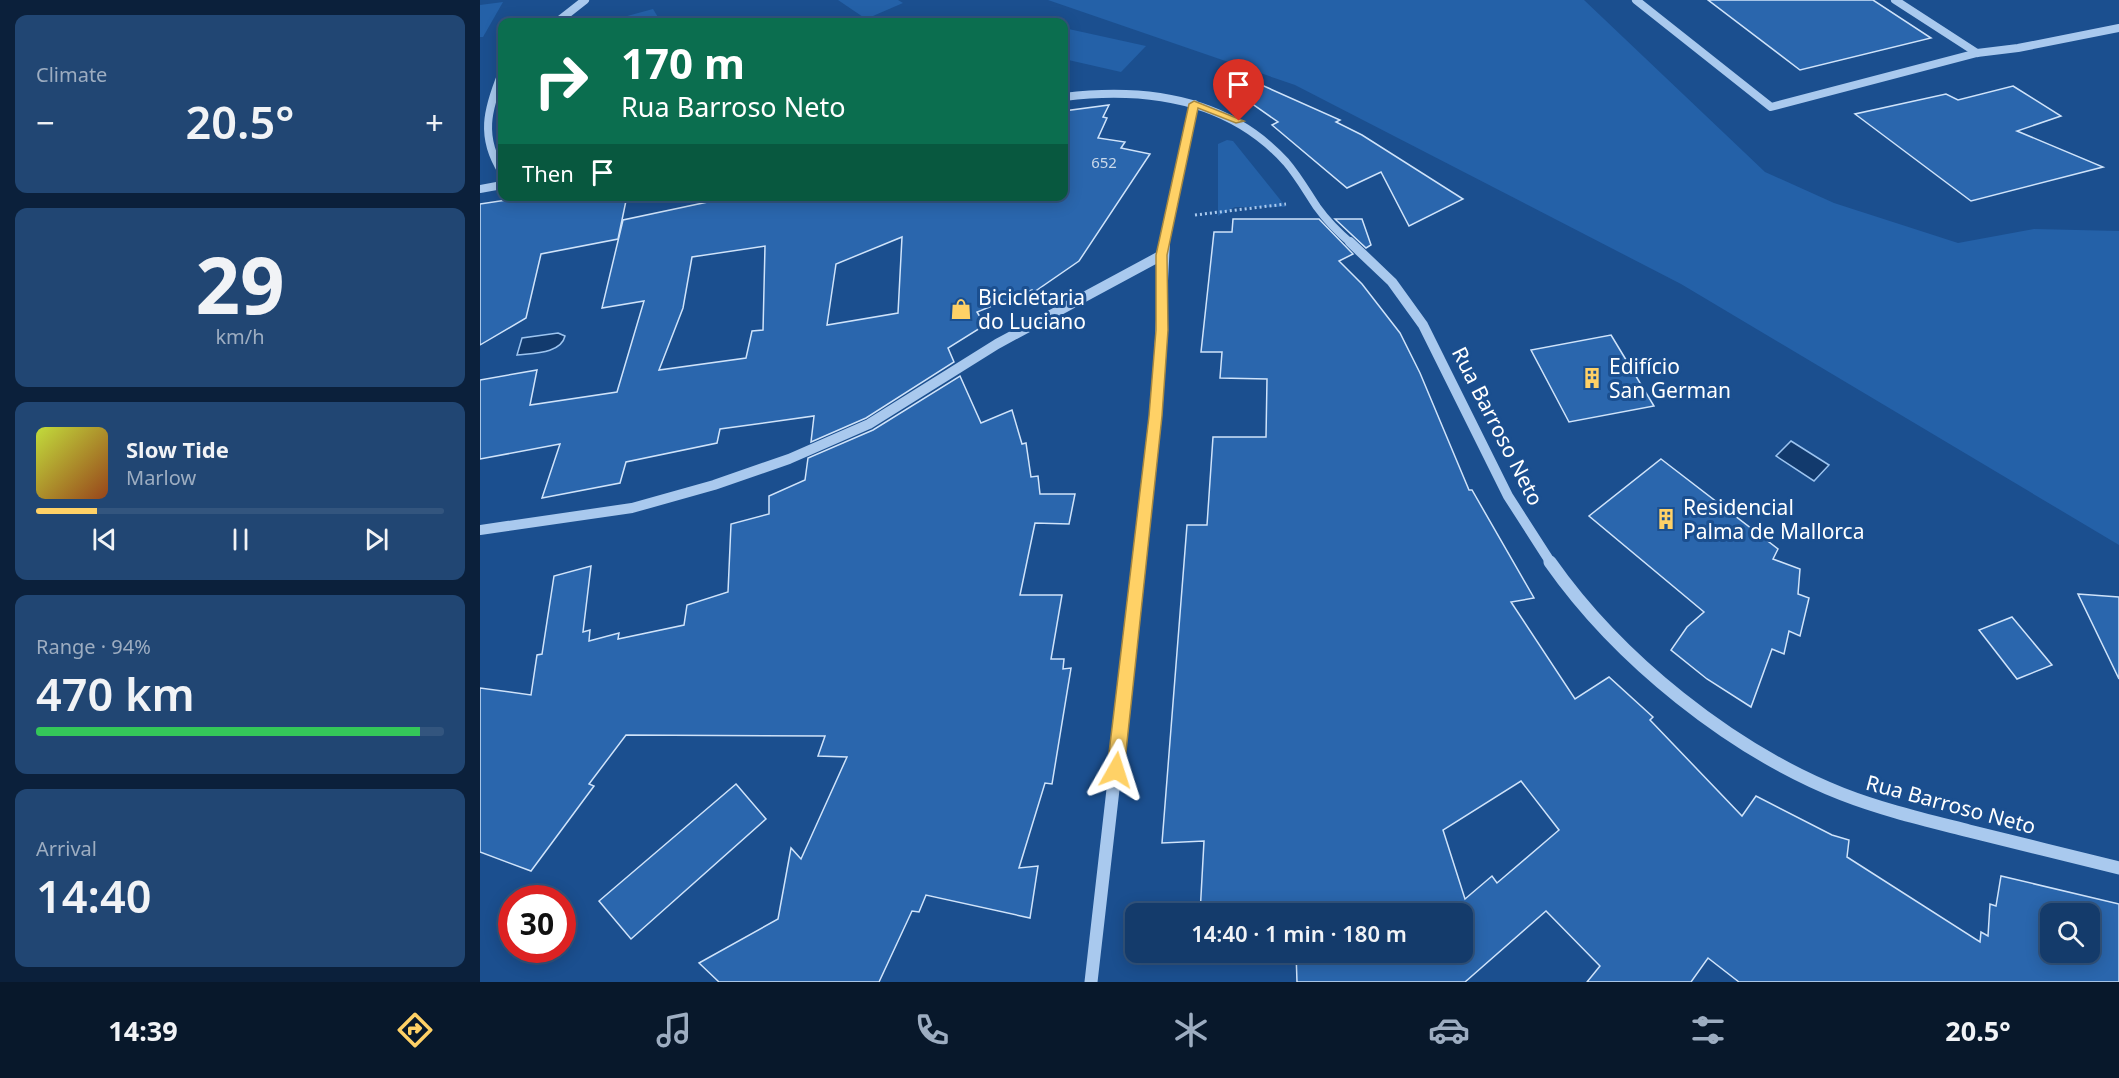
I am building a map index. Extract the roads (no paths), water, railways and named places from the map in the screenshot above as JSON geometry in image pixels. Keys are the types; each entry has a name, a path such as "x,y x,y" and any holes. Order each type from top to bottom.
{"street":[{"path":"562,18 585,0"},
{"path":"1636,0 1771,107 1977,53 2018,48 2119,28"},
{"path":"1895,0 1977,53"},
{"path":"498,84 489,108 487,131 488,151 498,166"},
{"name":"Rua Barroso Neto","path":"1068,97 1108,92 1141,93 1224,113 1254,129 1287,162 1326,219 1409,303 1449,368 1510,501 1592,616 1626,651 1714,723 1756,751 1825,787 1903,815 2119,868"},
{"path":"1091,982 1156,416 1162,330 1162,255 1194,104"},
{"path":"480,189 498,186"},
{"path":"480,530 569,519 632,508 714,485 789,459 869,424 997,344 1162,255"}],"place":[{"name":"Bicicletaria do Luciano","path":"961,309"},
{"name":"Edifício San German","path":"1592,378"},
{"name":"Residencial Palma de Mallorca","path":"1666,519"}]}
